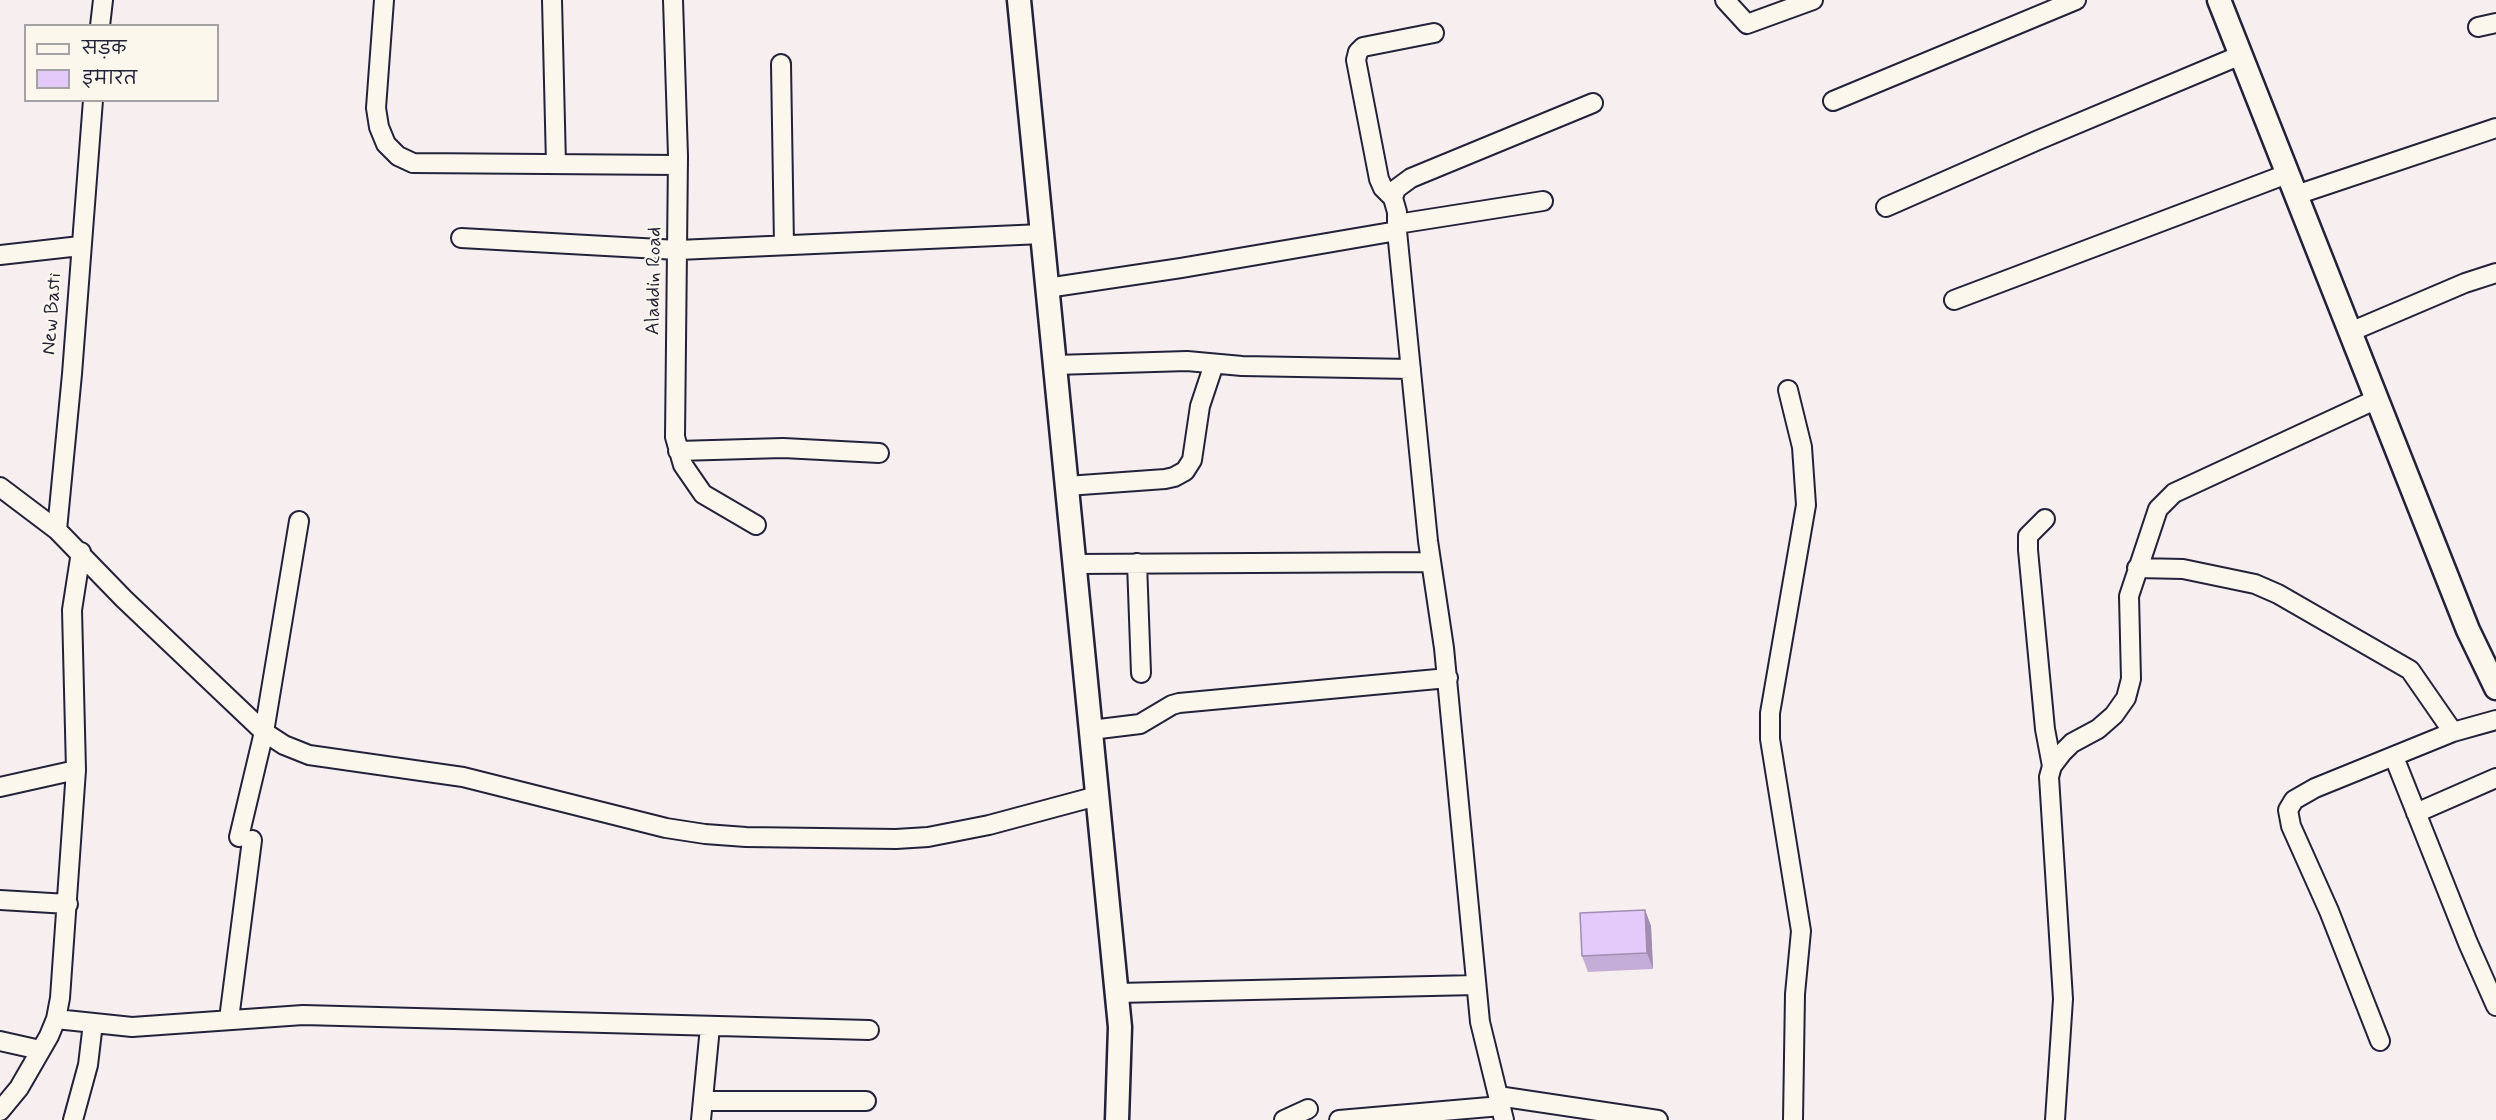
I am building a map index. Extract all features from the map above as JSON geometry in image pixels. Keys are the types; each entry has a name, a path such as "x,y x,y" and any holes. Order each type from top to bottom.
{"street":[{"path":"100,24 103,0"},
{"path":"384,0 376,108 379,127 386,144 398,156 413,163 678,165"},
{"path":"552,0 556,164"},
{"name":"Aladdin Road","path":"673,0 678,165 675,437 683,465 704,494 756,525"},
{"path":"1019,0 1120,1027 1117,1120"},
{"path":"1725,0 1746,24 1813,0"},
{"path":"1833,101 2076,0"},
{"path":"2219,0 2468,630 2496,688"},
{"path":"2478,27 2496,23"},
{"path":"1434,33 1363,47 1358,52 1356,60 1376,167 1383,188 1393,198 1397,212 1431,562 1448,678 1480,1022 1501,1108"},
{"path":"1886,207 2241,55"},
{"path":"781,64 784,245"},
{"name":"New Basti","path":"57,530 72,374 93,102"},
{"path":"1393,198 1396,189 1411,178 1593,104"},
{"path":"2296,195 2496,128"},
{"path":"1954,300 2288,174"},
{"path":"1047,288 1181,268 1543,201"},
{"path":"461,238 678,250 1042,234"},
{"path":"0,255 80,246"},
{"path":"2350,332 2465,283 2496,273"},
{"path":"1055,365 1162,360 1214,364 1411,369"},
{"path":"1067,486 1165,479 1182,474 1190,466 1192,460 1200,406 1214,364"},
{"path":"1788,390 1802,447 1806,505 1770,713 1770,739 1802,931 1795,994 1793,1120"},
{"path":"2055,1120 2063,999 2049,777 2052,766 2072,743 2098,729 2114,715 2126,698 2132,679 2129,596 2158,509 2174,493 2377,399"},
{"path":"678,451 775,448 879,453"},
{"path":"0,487 57,530 81,552 124,599 264,732 284,746 309,755 463,777 666,828 705,834 798,838 927,837 989,825 1097,796"},
{"path":"2045,519 2028,536 2028,550 2045,729 2052,766"},
{"path":"229,1019 245,839 299,521"},
{"path":"0,1111 19,1088 56,1019 68,904 76,770 72,610 81,552"},
{"path":"1074,564 1431,562"},
{"path":"1137,563 1141,673"},
{"path":"2138,566 2183,569 2255,584 2278,594 2410,670 2453,732"},
{"path":"1091,730 1140,724 1179,703 1448,678"},
{"path":"2380,1041 2329,911 2298,845 2288,810 2294,800 2303,794 2453,732 2496,720"},
{"path":"2394,757 2468,943 2496,1006"},
{"path":"0,786 76,770"},
{"path":"2416,813 2496,778"},
{"path":"0,900 68,904"},
{"path":"1117,993 1476,985"},
{"path":"56,1019 132,1028 303,1015 869,1030"},
{"path":"73,1120 88,1065 93,1023"},
{"path":"701,1120 711,1027"},
{"path":"0,1041 40,1050"},
{"path":"703,1101 866,1101"},
{"path":"1339,1120 1501,1108 1658,1120"},
{"path":"1284,1120 1308,1109"}],"building":[{"path":"1645,910 1647,953 1582,956 1580,913"}]}
